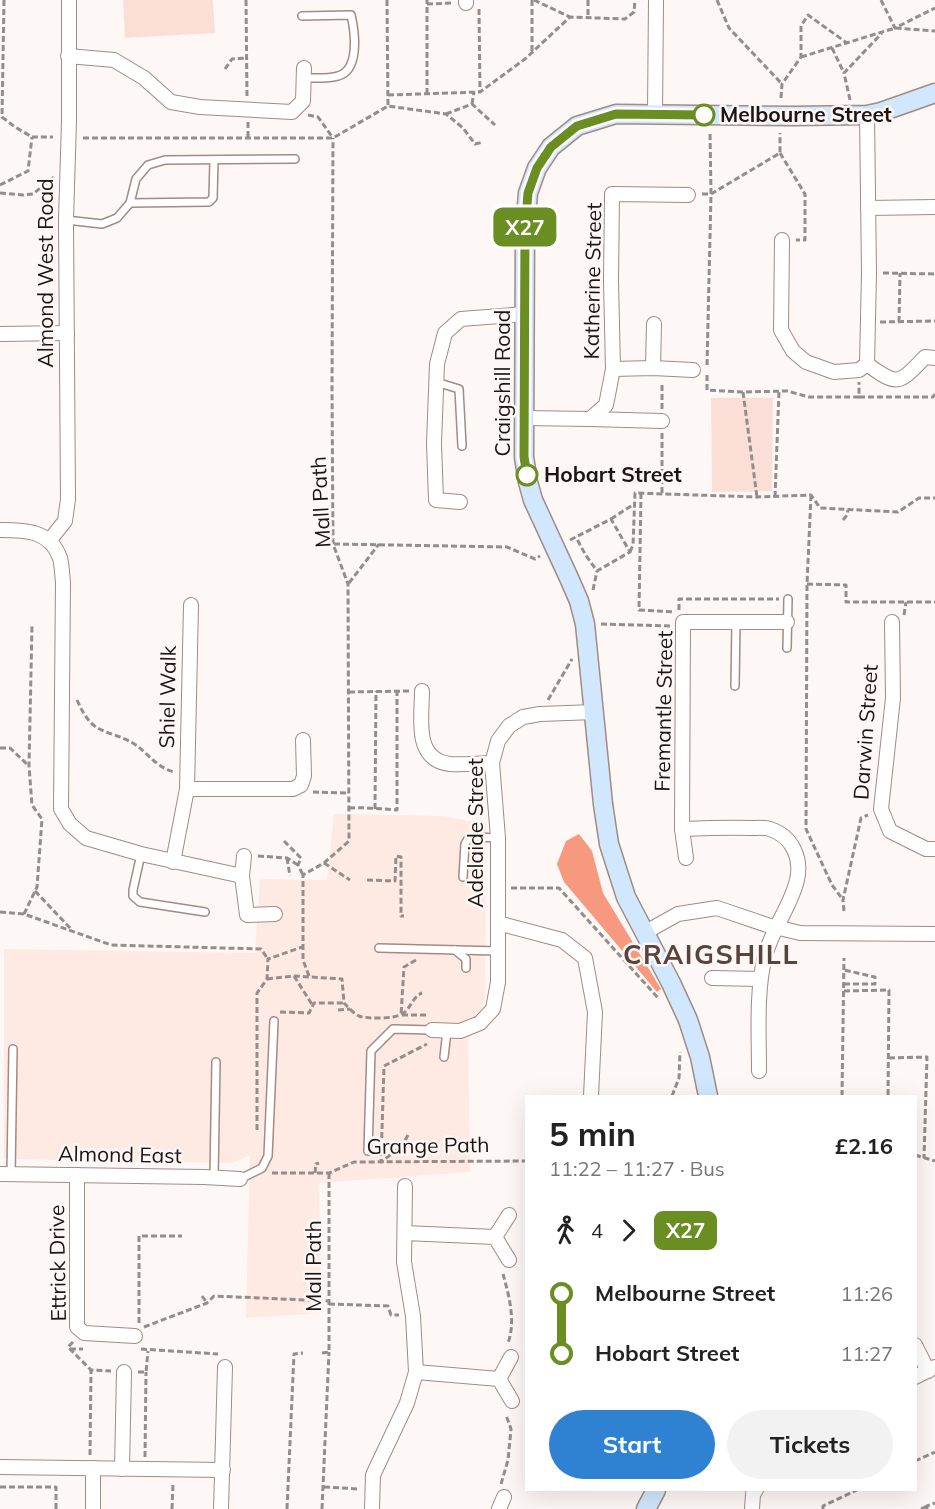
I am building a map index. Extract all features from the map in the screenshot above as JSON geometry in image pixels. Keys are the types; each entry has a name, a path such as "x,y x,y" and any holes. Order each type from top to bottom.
{"street":[{"name":"Almond West Road","path":"49,541 65,521 68,499 66,220 69,0"},
{"path":"655,114 656,0"},
{"path":"68,56 114,60 144,78 171,102 200,107 292,112 303,101 304,73"},
{"name":"Craigshill Road","path":"708,1095 700,1057 687,1020 671,983 626,897 609,843 586,629 579,601 533,500 528,482 524,457 525,229 528,193 537,168 551,147 577,126 616,114 860,115 881,112 935,93"},
{"path":"860,115 868,167 868,322 863,367"},
{"name":"Katherine Street","path":"590,419 606,405 613,369 612,194 688,195"},
{"path":"868,208 935,207"},
{"path":"782,240 781,330 793,351 806,362 834,372 863,367 894,381 905,378 925,357 935,358"},
{"path":"460,502 436,500 434,443 436,382 437,364 445,333 461,320 526,314"},
{"path":"653,368 654,324"},
{"path":"0,334 67,333"},
{"name":"Katherine Street","path":"613,369 693,370"},
{"path":"525,418 662,421"},
{"path":"0,530 32,532 49,541 60,558 63,582 61,809 70,824 86,838 172,862 242,876"},
{"name":"Shiel Walk","path":"172,862 187,782 191,606"},
{"name":"Fremantle Street","path":"686,858 682,829 683,622 787,622"},
{"name":"Darwin Street","path":"892,622 893,698 881,809 890,831 926,849 935,849"},
{"path":"422,691 421,731 423,743 430,755 449,764 492,763"},
{"name":"Adelaide Street","path":"432,1030 460,1031 480,1023 493,1009 498,982 498,838 492,763 498,741 509,726 523,717 540,714 595,712"},
{"path":"187,782 293,789 301,785 304,776 303,740"},
{"path":"682,829 769,828 785,837 796,852 799,866 797,881 765,955 760,979 759,1071"},
{"path":"244,856 242,876 247,915 275,914"},
{"path":"644,933 678,915 717,908 800,933 935,934"},
{"name":"Adelaide Street","path":"498,923 562,940 585,958 595,1012 591,1095"},
{"path":"712,978 760,979"},
{"name":"Almond East","path":"5,1174 240,1179"},
{"name":"Ettrick Drive","path":"77,1175 77,1327 84,1334 137,1339"},
{"path":"372,1509 373,1475 407,1403 416,1372 413,1316 404,1262 405,1186"},
{"path":"495,1237 509,1215"},
{"path":"405,1233 495,1237"},
{"path":"495,1237 509,1260"},
{"path":"917,1350 926,1372"},
{"path":"499,1379 511,1357"},
{"path":"221,1509 225,1367"},
{"path":"123,1468 124,1372"},
{"path":"416,1372 499,1379"},
{"path":"499,1379 512,1401"},
{"path":"0,1467 223,1470"},
{"path":"92,1468 93,1509"},
{"path":"646,1509 655,1491"},
{"path":"752,1509 755,1491"}],"lane":[{"path":"302,16 351,15 353,24 354,59 349,70 339,76 304,73"},
{"path":"66,220 102,224 117,218 130,203 136,178 148,165 165,160 295,159"},
{"path":"130,203 209,202 213,198 214,160"},
{"path":"436,382 459,389 462,446"},
{"path":"787,648 788,599"},
{"path":"735,686 736,623"},
{"path":"463,877 465,844 468,839 498,838"},
{"path":"141,854 133,890 134,896 140,902 205,912"},
{"path":"378,948 498,951"},
{"path":"455,950 466,959 466,968"},
{"path":"240,1179 262,1168 268,1155 274,1021"},
{"path":"368,1151 371,1051 393,1029 432,1030"},
{"path":"444,1057 447,1030"},
{"path":"5,1174 13,1050"},
{"path":"213,1177 216,1062"}],"path":[{"path":"2,0 2,117 32,137 53,137"},
{"path":"246,0 247,110"},
{"path":"387,0 388,106"},
{"path":"532,52 533,0 570,17 625,19 634,12 635,0"},
{"path":"588,0 588,18"},
{"path":"717,0 729,28 782,84"},
{"path":"881,0 895,28"},
{"path":"427,94 427,2 466,1 479,4 480,92"},
{"path":"801,57 895,28 935,8"},
{"path":"781,98 782,84 801,57 801,26 808,15 847,43"},
{"path":"388,95 480,92 532,52 570,17"},
{"path":"895,28 935,31"},
{"path":"844,73 883,32"},
{"path":"831,48 844,73 860,115"},
{"path":"225,69 232,59 246,58"},
{"path":"472,104 474,92"},
{"path":"83,138 333,138 388,106 446,114 472,104"},
{"path":"472,104 495,125"},
{"path":"292,112 318,117 333,138"},
{"path":"446,114 463,128 475,144 483,142"},
{"path":"710,115 711,194 707,390 743,392 787,390 809,397 933,397 935,394"},
{"path":"248,130 248,138"},
{"path":"780,133 780,153 805,194 805,240 782,240"},
{"path":"0,185 28,171 32,137"},
{"name":"Mall Path","path":"303,875 324,863 349,842 348,584 333,544 333,138"},
{"path":"688,195 711,194 780,153"},
{"path":"0,193 33,194 53,177 68,176"},
{"path":"869,273 935,274"},
{"path":"899,322 900,273"},
{"path":"868,322 935,321"},
{"path":"859,397 863,367"},
{"path":"775,497 779,391"},
{"path":"743,392 757,497"},
{"path":"592,592 597,571 630,552 633,544 635,493 757,497 811,495"},
{"path":"641,493 639,610 679,612 679,598 807,599"},
{"path":"811,495 820,507 898,512 919,498 935,498"},
{"path":"811,495 807,584 806,829 832,885 843,900"},
{"path":"570,540 634,504"},
{"path":"843,520 848,515 848,510"},
{"path":"611,519 630,552"},
{"path":"576,537 597,571"},
{"path":"333,544 507,547 535,559 544,553"},
{"path":"348,584 379,544"},
{"path":"807,584 846,585 846,602 935,602"},
{"path":"687,605 689,599"},
{"path":"540,714 586,629 683,626"},
{"path":"24,914 37,887 42,819 32,805 29,766 32,627"},
{"path":"62,688 74,693 88,719 97,728 132,742 155,763 187,782"},
{"path":"375,809 376,691"},
{"path":"349,808 397,810 397,691"},
{"path":"348,692 422,691"},
{"path":"0,747 10,748 29,766"},
{"path":"301,785 314,793 349,793"},
{"path":"844,911 843,900 861,818 881,809"},
{"path":"284,841 301,858 298,865"},
{"path":"244,856 287,858 298,865 303,875 303,960 309,976"},
{"path":"367,880 395,881 396,856 402,857 401,916 404,916"},
{"path":"287,858 290,876"},
{"path":"324,863 350,880"},
{"path":"497,888 559,888 662,1003"},
{"path":"35,891 74,931"},
{"path":"0,912 24,914 111,945 261,950 268,958"},
{"path":"842,1095 844,958"},
{"path":"401,1015 404,967 417,959 424,959"},
{"path":"844,970 875,977 875,984 844,984"},
{"path":"294,976 313,1006"},
{"path":"267,979 309,976 342,979 344,1003 358,1016 381,1018 401,1015 434,1015"},
{"path":"844,991 889,990 888,1095"},
{"path":"401,1015 422,993"},
{"path":"277,1012 309,1013 314,1003 344,1003"},
{"path":"338,1010 350,1009"},
{"path":"381,1162 384,1066 431,1041 432,1030"},
{"path":"672,1095 679,1078 678,1043"},
{"path":"924,1158 927,1057"},
{"path":"889,1058 935,1058"},
{"path":"381,1162 402,1146 408,1135"},
{"path":"917,1156 935,1161"},
{"name":"Grange Path","path":"262,1168 268,1173 329,1173 354,1162 525,1161"},
{"path":"315,1173 318,1163"},
{"name":"Mall Path","path":"322,1509 329,1352 329,1173"},
{"path":"182,1236 139,1236 139,1329 207,1303 214,1296 387,1306 391,1315 413,1316"},
{"path":"509,1260 503,1271 512,1309 512,1335 505,1352 511,1357"},
{"path":"202,1296 207,1303"},
{"path":"84,1334 68,1347 91,1370 146,1372"},
{"path":"137,1339 138,1349 225,1354 225,1367"},
{"path":"144,1469 148,1350"},
{"path":"322,1353 329,1352"},
{"path":"287,1509 294,1354 303,1353"},
{"path":"91,1370 92,1468"},
{"path":"501,1503 500,1488 508,1461 511,1429 504,1408 512,1401"},
{"path":"917,1460 935,1452"},
{"path":"172,1509 173,1469"},
{"path":"0,1486 56,1487 56,1509"},
{"path":"323,1487 373,1489"},
{"path":"823,1509 823,1506 855,1491"},
{"path":"921,1509 935,1503"}],"shaded area":[{"path":"123,0 213,0 215,33 125,38"},
{"path":"711,398 773,398 772,491 712,492"},
{"path":"334,814 443,816 486,824 485,998 468,1042 470,1172 319,1183 322,1313 246,1318 250,1155 232,1163 4,1159 4,949 255,953 260,879 327,880"},
{"path":"579,834 592,851 603,893 661,989 657,992 564,882 557,864 566,841"}],"bus line":[{"name":"X27","path":"527,475 524,457 525,229 528,193 537,168 551,147 577,126 616,114 704,115"}],"place":[{"name":"Melbourne Street","path":"704,115"},
{"name":"Hobart Street","path":"527,475"}],"district":[{"name":"CRAIGSHILL","path":"711,955"}]}
